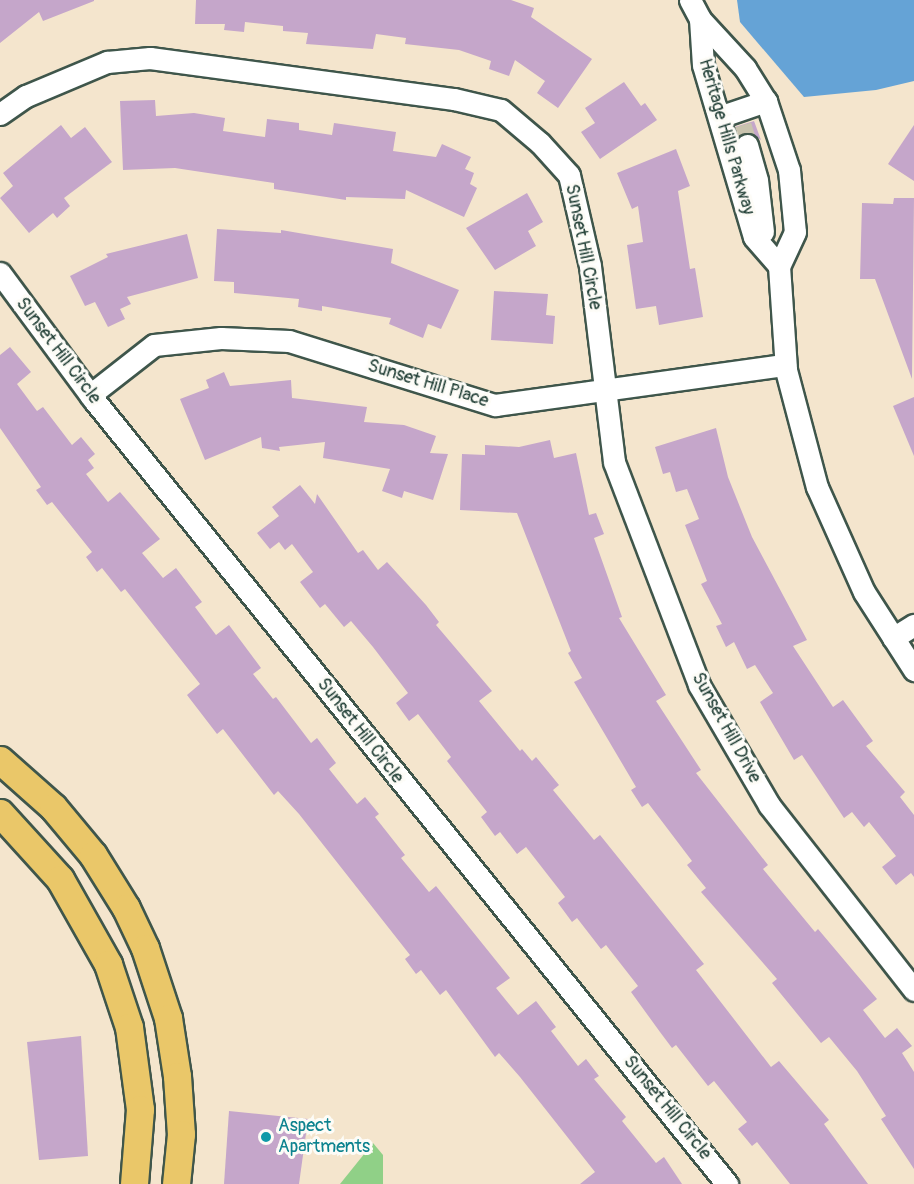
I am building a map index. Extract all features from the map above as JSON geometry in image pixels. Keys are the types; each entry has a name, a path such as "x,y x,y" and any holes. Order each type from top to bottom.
{"main road":[{"path":"0,760 53,807 93,855 126,908 145,948 168,1018 177,1076 181,1134 176,1184"},
{"path":"0,813 60,879 108,964 129,1027 140,1109 134,1184"}],"street":[{"name":"Heritage Hills Parkway","path":"690,0 700,19 745,68 766,101 789,170 795,232 772,259"},
{"name":"Heritage Hills Parkway","path":"700,19 703,65 739,132 772,259 785,365 817,487 864,592 913,668"},
{"name":"Sunset Hill Circle","path":"0,114 26,96 107,62 150,58 454,99 501,110 569,174 590,266 606,392"},
{"path":"766,101 739,132 782,150"},
{"name":"Heritage Hills Parkway","path":"739,132 754,237 772,259"},
{"name":"Sunset Hill Circle","path":"0,273 90,395 506,915 540,951 727,1184"},
{"name":"Sunset Hill Place","path":"90,395 154,345 221,338 290,341 495,405 606,392 785,365"},
{"name":"Sunset Hill Drive","path":"606,392 615,462 699,685 769,805 914,990"},
{"path":"893,638 914,625"}],"green space":[{"path":"373,1143 383,1155 383,1184 340,1184"}],"water":[{"path":"737,0 914,0 914,81 876,90 804,97 740,22"}],"building":[{"path":"0,0 94,1 43,21 39,12 0,43"},
{"path":"196,0 511,0 534,8 531,17 592,59 558,108 537,93 545,81 515,60 509,76 489,69 491,61 459,50 405,44 406,38 376,34 373,49 306,44 308,33 283,31 283,26 245,22 244,32 224,30 225,24 195,24"},
{"path":"624,82 641,106 645,103 657,120 600,159 581,132 595,123 585,108"},
{"path":"155,100 156,116 194,113 225,118 223,131 265,137 267,119 299,123 299,130 332,135 334,123 396,132 393,151 436,157 442,144 471,157 465,169 474,173 470,184 477,188 464,217 406,190 405,199 346,197 346,200 274,189 274,183 175,168 123,170 120,101"},
{"path":"754,121 761,140 750,133 738,137 735,127"},
{"path":"61,125 71,138 85,127 112,162 64,198 70,206 57,218 53,213 29,233 0,198 13,186 3,173"},
{"path":"914,125 914,181 888,164"},
{"path":"676,149 690,186 678,191 690,269 695,268 703,317 659,325 656,306 636,309 627,245 643,242 638,206 632,209 617,173"},
{"path":"527,193 543,222 528,231 536,246 495,270 466,228"},
{"path":"894,198 914,198 912,379 875,279 860,279 862,203 893,204"},
{"path":"217,229 281,233 281,230 393,249 391,263 459,290 441,329 428,324 423,338 389,324 391,318 322,306 322,311 298,307 299,299 234,293 234,282 214,281"},
{"path":"187,234 198,278 127,297 131,304 120,309 125,319 108,327 95,302 85,306 70,276 108,257 106,254"},
{"path":"494,291 548,294 546,315 555,316 553,344 491,340"},
{"path":"10,347 31,372 17,384 37,411 43,407 72,445 81,437 95,454 88,460 94,468 86,474 108,502 120,492 160,539 142,553 163,578 176,568 202,602 195,607 216,635 229,625 261,668 253,674 273,699 276,697 311,743 317,738 336,763 329,769 357,804 365,797 379,814 375,817 405,855 401,858 429,892 436,886 510,978 496,988 518,1015 536,1001 556,1027 551,1031 578,1066 586,1059 599,1076 594,1079 626,1117 622,1121 656,1163 664,1157 682,1184 580,1184 595,1172 520,1077 499,1053 495,1057 446,990 440,995 421,970 416,974 405,959 410,955 299,814 278,791 274,795 223,729 217,734 187,695 200,684 125,589 121,592 102,568 97,572 86,557 92,552 52,502 47,505 36,490 41,487 0,428 0,355"},
{"path":"224,372 230,386 291,380 292,398 367,407 364,422 404,425 436,436 430,453 448,454 433,500 404,491 402,498 382,491 390,469 323,458 325,442 279,447 280,451 262,448 261,437 205,460 180,399 209,388 206,380"},
{"path":"914,397 914,456 893,406"},
{"path":"716,428 728,477 752,537 807,640 793,646 833,707 843,700 873,741 866,746 905,792 900,797 914,815 914,877 911,873 896,885 882,867 896,856 869,822 864,827 852,812 844,818 802,755 794,760 760,702 773,693 755,665 747,669 734,642 726,647 716,626 722,624 701,584 707,581 685,525 699,519 687,489 676,492 670,472 663,474 655,447"},
{"path":"550,440 554,458 576,453 589,515 596,513 604,534 594,538 622,617 619,618 666,695 656,701 701,770 696,773 768,865 763,869 815,932 818,929 877,999 863,1010 885,1038 897,1028 912,1046 902,1053 914,1072 914,1169 881,1119 886,1116 857,1071 829,1037 821,1043 772,983 777,979 701,892 706,888 687,865 692,861 648,803 642,807 631,790 636,787 574,682 582,678 568,653 571,651 517,513 460,510 462,454 485,455 485,445 519,447"},
{"path":"300,485 315,504 317,494 358,553 363,550 378,570 387,562 426,605 439,622 436,625 492,691 479,701 520,751 522,749 532,761 536,757 559,785 553,790 594,840 600,835 704,964 696,970 771,1067 779,1061 829,1120 824,1124 868,1184 790,1184 757,1142 752,1146 738,1129 747,1122 714,1081 708,1086 676,1045 672,1048 631,992 638,986 606,945 601,949 577,918 572,922 558,903 565,897 526,847 517,854 500,832 495,836 481,817 487,812 447,761 451,757 418,714 409,721 396,703 408,693 373,647 351,621 344,627 325,604 320,608 300,582 313,572 292,544 285,550 279,542 270,549 257,533 279,516 272,507"},
{"path":"81,1036 88,1156 39,1160 27,1042"},
{"name":"Aspect Apartments","path":"229,1111 308,1119 299,1184 224,1184"}],"tunnel":[{"path":"741,125 747,145"}],"place":[{"name":"Aspect Apartments","path":"266,1137"}]}
